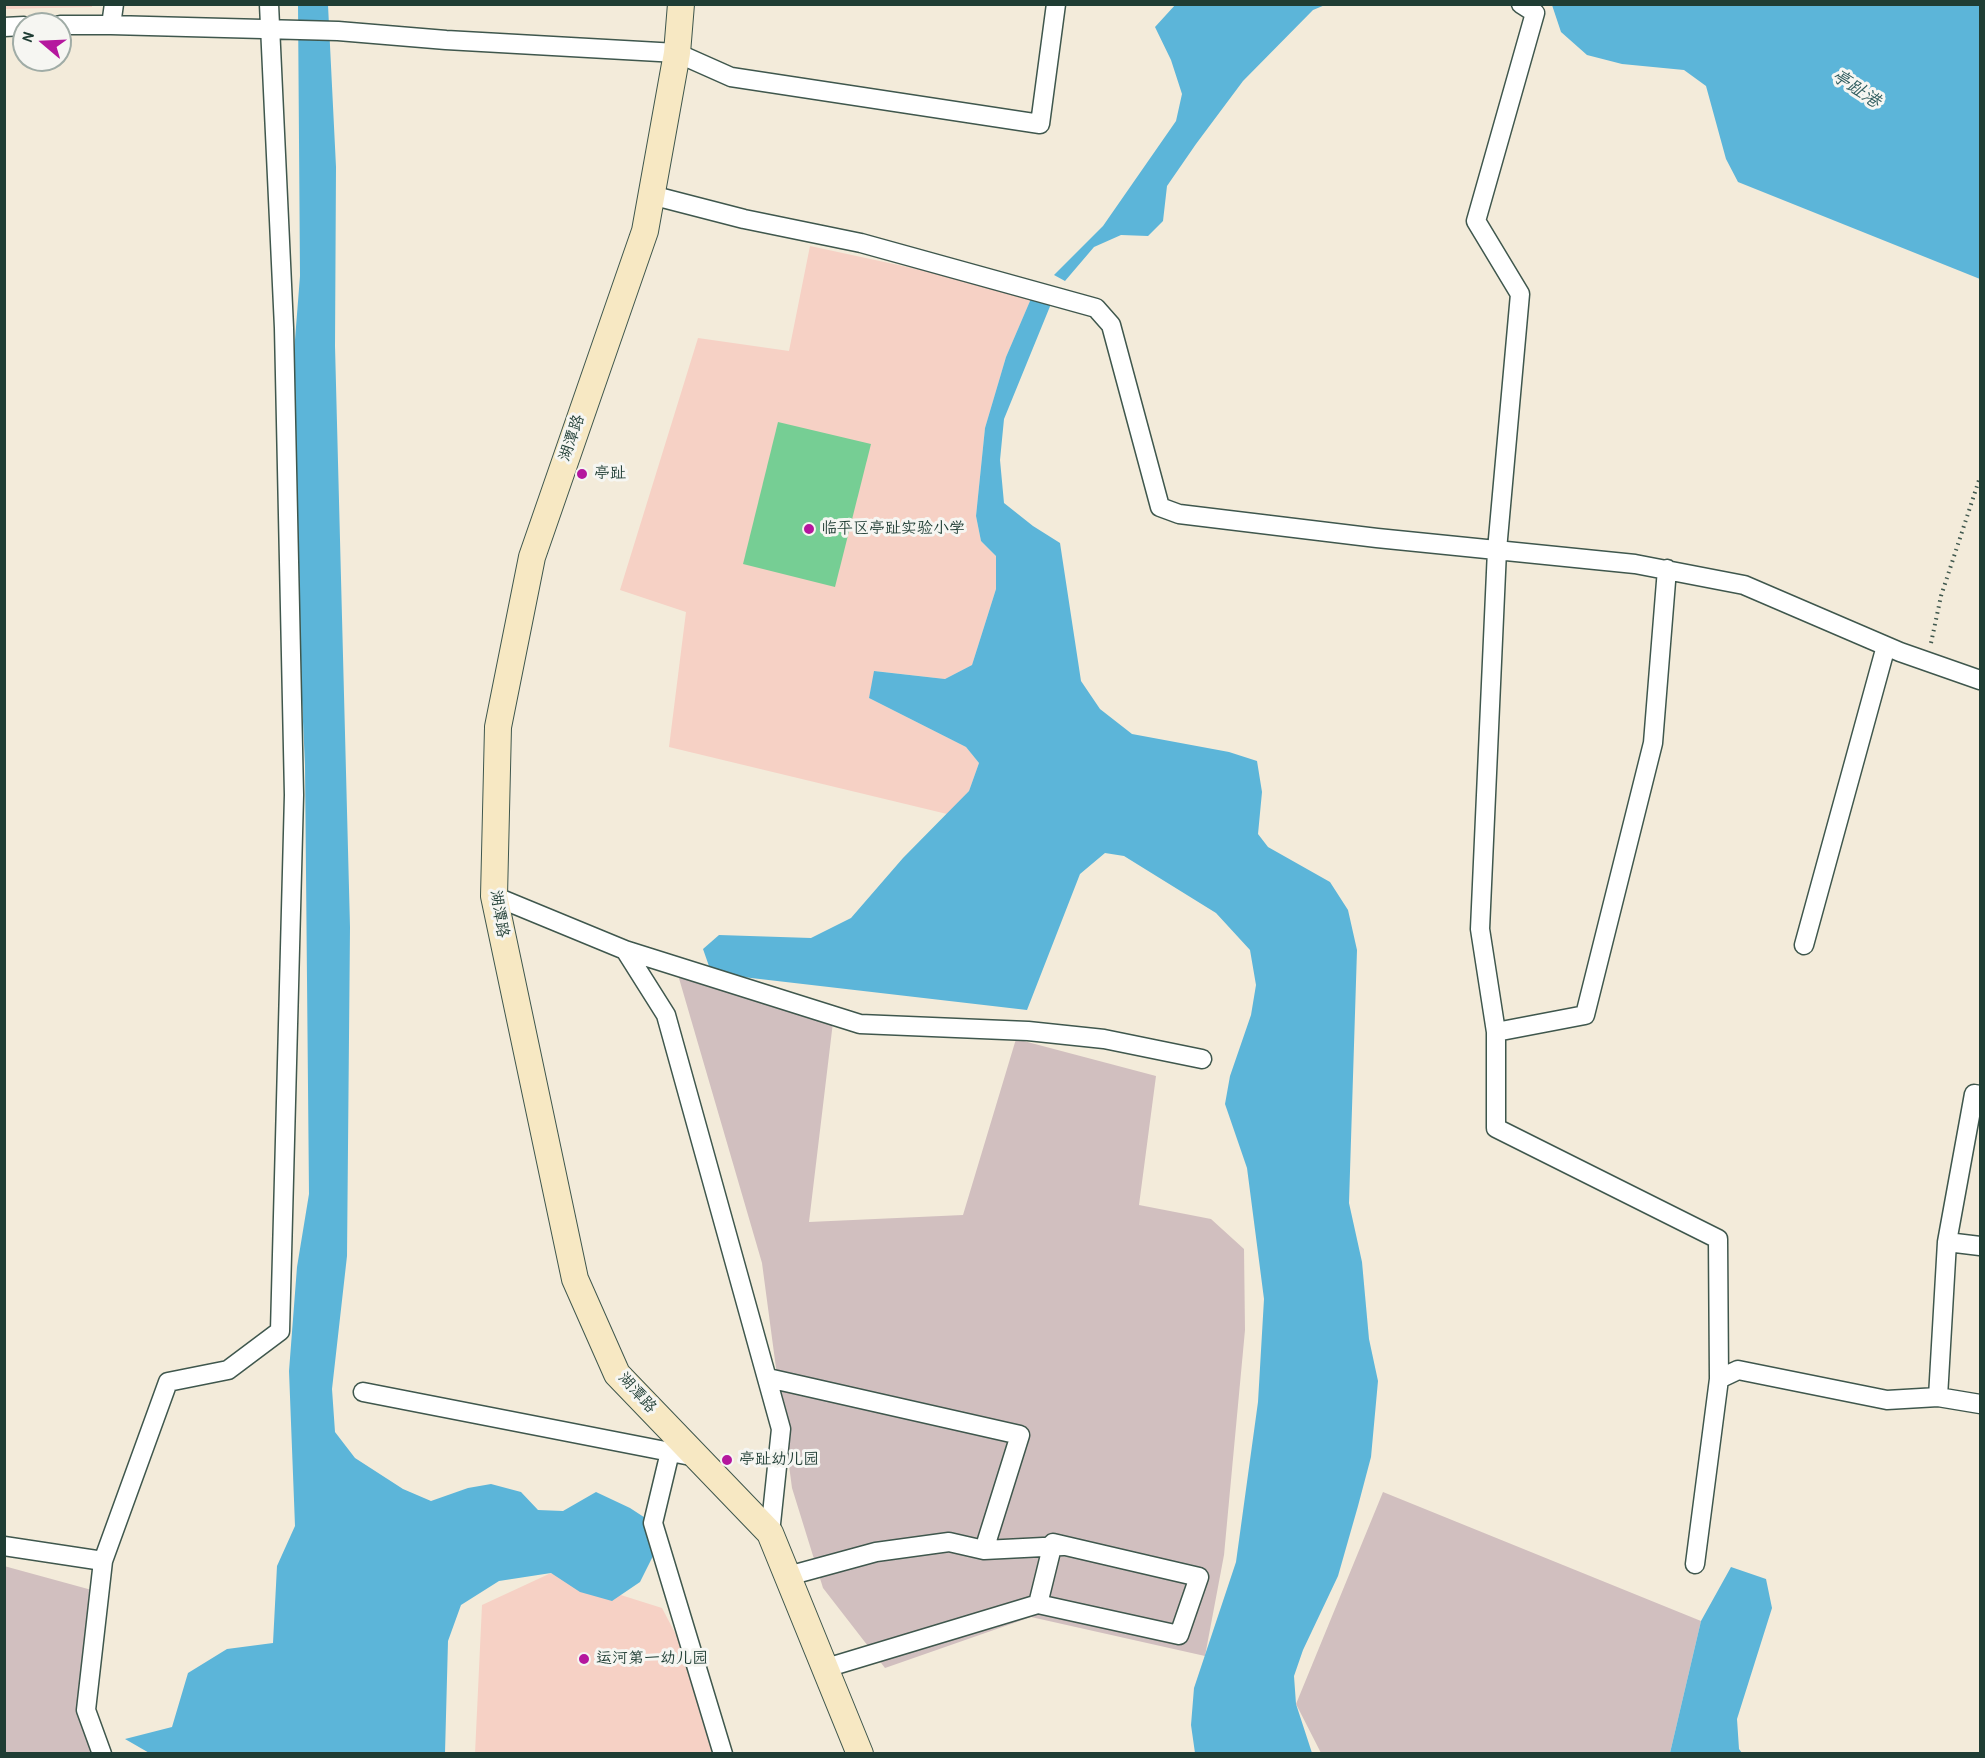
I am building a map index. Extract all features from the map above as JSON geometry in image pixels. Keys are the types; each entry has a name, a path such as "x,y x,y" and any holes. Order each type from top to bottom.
{"street":[{"path":"111,25 114,4"},
{"path":"102,1754 86,1710 103,1561 168,1382 228,1370 280,1331 294,795 284,328 269,4"},
{"name":"湖潭路","path":"681,4 677,53 645,231 532,557 498,727 494,896 575,1279 617,1374 770,1533 860,1754"},
{"path":"72,26 338,31 458,41 677,53 731,77 1040,124 1056,4"},
{"path":"1521,4 1535,13 1476,221 1520,294 1497,550 1480,928 1496,1032 1496,1128 1718,1239 1719,1379 1695,1564"},
{"path":"651,195 744,219 861,243 1096,308 1112,325 1160,507 1191,515 1635,564 1744,585 1886,646 1980,680"},
{"path":"1496,1032 1585,1015 1653,743 1667,569"},
{"path":"1804,945 1886,646"},
{"path":"494,896 625,950 860,1024 1071,1035 1104,1039 1202,1059"},
{"path":"625,950 666,1015 781,1429 770,1533"},
{"path":"1938,1397 1947,1242 1974,1094 1980,1095"},
{"path":"1947,1242 1980,1246"},
{"path":"1719,1379 1738,1370 1887,1400 1938,1397 1980,1404"},
{"path":"768,1378 1020,1435 984,1550"},
{"path":"363,1392 696,1457"},
{"path":"670,1452 653,1523 723,1754"},
{"path":"788,1576 876,1552 949,1542 984,1550 1060,1546 1199,1577 1179,1635 1038,1604 826,1668"},
{"path":"4,1546 103,1561"},
{"path":"1038,1604 1060,1546"}],"path":[{"path":"1928,662 1941,596 1980,477"}],"shaded area":[{"path":"4,5 92,5 92,7 5,9"},
{"name":"临平区亭趾实验小学","path":"810,246 1033,294 1006,357 985,428 976,516 981,541 996,556 996,589 972,665 945,679 875,671 869,698 966,747 979,763 969,791 947,814 669,747 686,612 620,590 698,338 789,351"},
{"path":"676,968 833,1022 809,1222 963,1215 1016,1039 1156,1076 1139,1205 1211,1219 1244,1249 1245,1330 1224,1555 1205,1656 1031,1617 885,1668 823,1588 792,1488 762,1263"},
{"path":"1383,1492 1701,1621 1670,1753 1321,1753 1296,1704"},
{"path":"4,1566 99,1592 92,1753 5,1753"},
{"name":"运河第一幼儿园","path":"551,1573 662,1608 716,1711 722,1754 475,1754 482,1605"}],"green space":[{"path":"778,422 871,444 835,587 743,564"}],"water":[{"path":"1176,4 1325,5 1313,10 1243,81 1167,186 1163,221 1148,236 1121,235 1094,247 1065,281 1054,275 1103,226 1176,121 1182,94 1171,60 1155,27"},
{"path":"298,5 328,5 336,167 335,346 350,927 347,1256 332,1389 335,1432 355,1458 403,1489 431,1501 468,1488 491,1484 521,1492 538,1510 563,1511 596,1492 630,1508 653,1523 653,1556 640,1582 612,1601 580,1592 551,1573 499,1581 461,1605 448,1641 445,1753 151,1754 125,1739 172,1727 188,1673 227,1649 273,1643 277,1566 295,1526 289,1371 297,1267 309,1194 305,765 289,416 300,276"},
{"name":"亭趾港","path":"1552,5 1980,5 1980,279 1738,182 1726,159 1706,86 1684,70 1622,64 1587,55 1561,32"},
{"path":"1033,294 1053,299 1004,419 1000,460 1004,503 1033,526 1060,543 1081,681 1100,709 1132,734 1229,752 1257,761 1262,792 1258,834 1268,847 1330,882 1348,910 1357,950 1349,1203 1362,1262 1369,1339 1378,1381 1371,1457 1358,1506 1338,1576 1303,1650 1294,1676 1296,1704 1312,1753 1195,1753 1191,1725 1194,1688 1236,1562 1258,1402 1264,1299 1247,1168 1225,1104 1230,1076 1251,1015 1256,985 1250,950 1216,913 1124,856 1105,853 1080,874 1027,1010 734,976 710,969 703,949 719,935 811,938 851,918 903,858 969,791 979,763 966,747 869,698 874,671 945,679 972,665 996,589 996,556 981,541 976,516 985,428 1006,357"},
{"path":"1731,1567 1766,1579 1772,1608 1737,1719 1739,1749 1742,1753 1670,1753 1701,1621"}],"place":[{"name":"亭趾","path":"582,474"},
{"name":"临平区亭趾实验小学","path":"809,529"},
{"name":"亭趾幼儿园","path":"727,1460"},
{"name":"运河第一幼儿园","path":"584,1659"}]}
